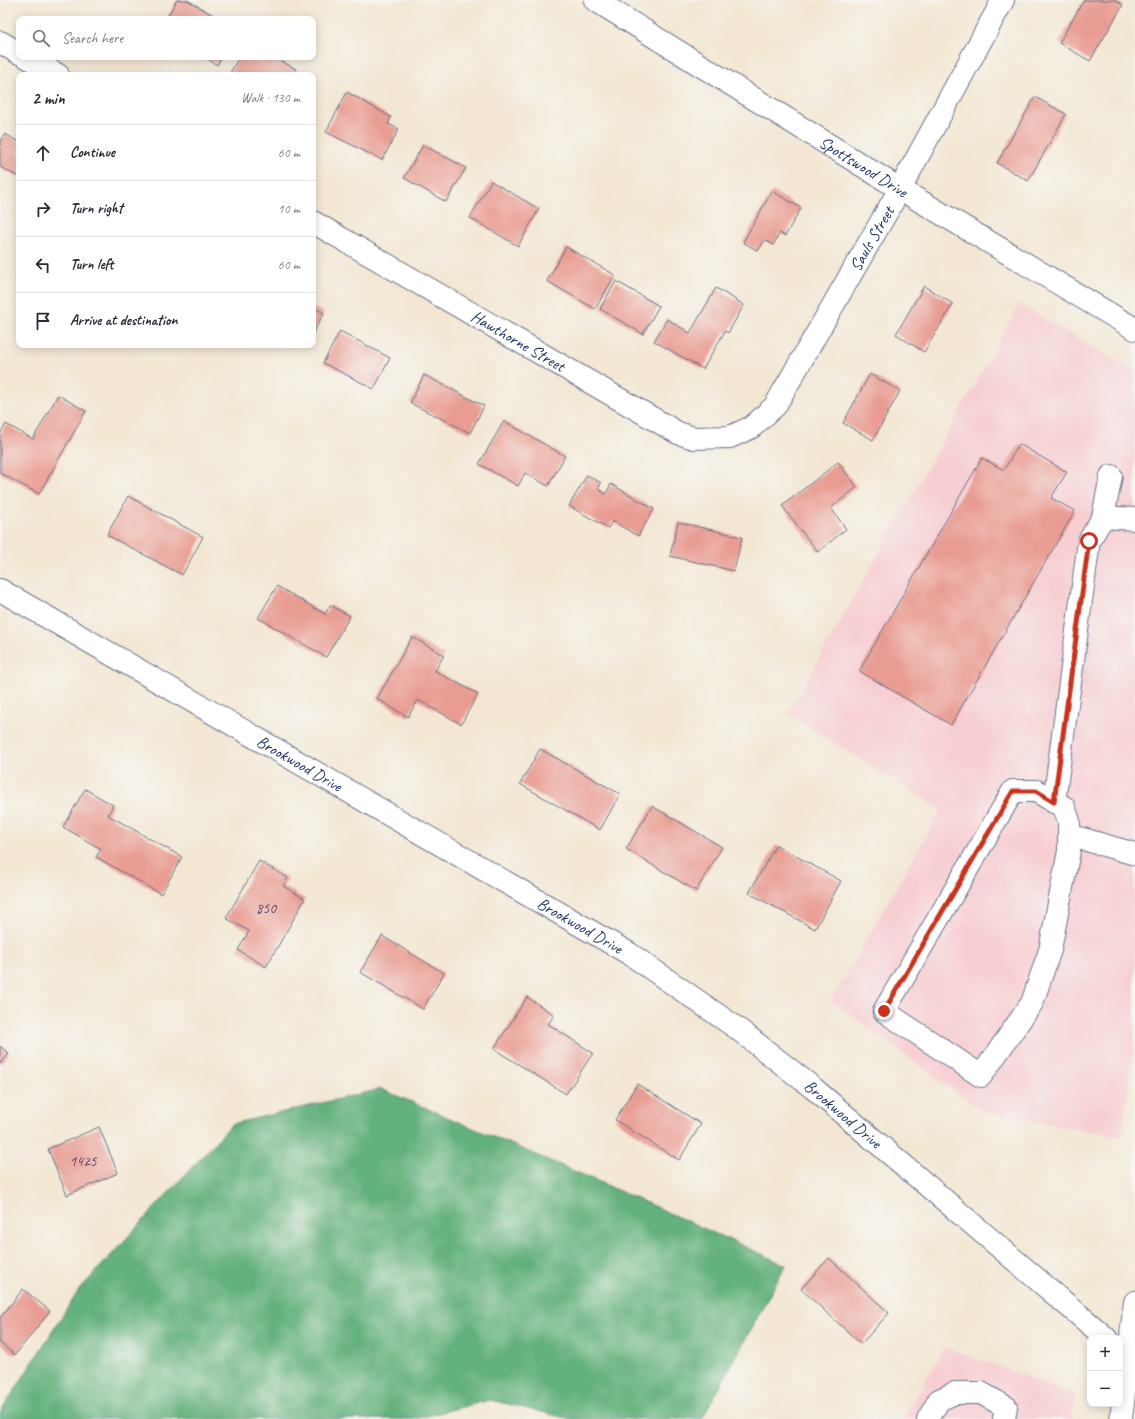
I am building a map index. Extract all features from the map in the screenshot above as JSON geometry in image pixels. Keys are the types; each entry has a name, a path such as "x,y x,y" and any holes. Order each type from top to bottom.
{"street":[{"name":"Spottswood Drive","path":"595,0 900,189 1135,329"},
{"name":"Sauls Street","path":"730,437 752,427 775,406 900,189 1003,0"},
{"path":"0,42 16,51"},
{"path":"32,60 53,72"},
{"name":"Hawthorne Street","path":"316,224 678,433 694,438 730,437"},
{"path":"1054,802 1089,541 1103,517 1111,476"},
{"path":"1103,517 1135,519"},
{"name":"Brookwood Drive","path":"0,590 637,959 738,1029 813,1088 1102,1335"},
{"path":"1013,791 1036,791 1054,802 1064,807 1069,821 1069,851 1050,950 1032,1003 981,1076 884,1011 1013,791"},
{"path":"1069,835 1135,854"},
{"path":"1121,1419 1135,1302"},
{"path":"928,1419 939,1400 955,1393 981,1393 1006,1407 1004,1419"}],"shaded area":[{"path":"1020,304 1135,372 1135,1035 1122,1137 984,1112 831,1001 941,810 788,714"},
{"path":"945,1347 1075,1395 1072,1419 903,1419"}],"green space":[{"path":"381,1089 595,1180 786,1265 702,1419 571,1419 490,1400 415,1419 0,1419 0,1413 79,1290 232,1124"}],"building":[{"path":"177,0 187,0 215,16 168,16"},
{"path":"1084,0 1115,0 1123,5 1090,61 1059,43"},
{"path":"209,60 220,60 217,65"},
{"path":"237,60 279,60 296,69 294,72 231,72"},
{"path":"347,92 391,117 388,124 399,129 382,160 326,132"},
{"path":"1035,97 1066,114 1028,181 997,163"},
{"path":"5,134 16,140 16,175 0,167 0,143"},
{"path":"423,145 466,168 446,202 404,178"},
{"path":"491,181 539,209 518,246 470,218"},
{"path":"772,191 801,208 785,236 780,233 773,245 765,240 758,251 743,242"},
{"path":"566,247 615,275 595,309 547,281"},
{"path":"616,281 659,306 643,334 600,309"},
{"path":"924,286 953,304 924,352 896,334"},
{"path":"716,288 744,305 728,333 725,331 703,369 654,341 667,319 690,333"},
{"path":"316,309 324,313 316,328"},
{"path":"340,331 390,358 374,389 323,363"},
{"path":"870,374 900,391 873,440 843,423"},
{"path":"424,375 484,406 470,433 410,403"},
{"path":"58,395 86,411 39,494 0,473 0,434 6,424 33,439"},
{"path":"504,421 565,456 548,486 525,473 518,486 479,464"},
{"path":"1019,444 1067,472 1051,498 1075,511 951,725 859,671 982,458 1004,470"},
{"path":"838,462 857,487 831,508 846,529 818,552 782,506"},
{"path":"587,475 601,483 598,489 606,494 611,484 654,509 638,536 612,521 608,528 569,506"},
{"path":"128,496 203,537 182,575 107,535"},
{"path":"678,522 742,537 734,571 670,556"},
{"path":"277,586 325,614 330,605 350,616 326,657 258,618"},
{"path":"412,637 444,655 435,671 478,694 461,724 418,700 408,717 377,699"},
{"path":"540,749 620,794 600,830 520,784"},
{"path":"85,789 113,805 108,815 182,857 161,894 96,857 101,849 63,827"},
{"path":"652,806 722,847 696,891 626,849"},
{"path":"776,845 841,881 815,929 749,893"},
{"path":"259,861 288,878 283,886 305,899 266,967 238,950 249,931 226,918"},
{"path":"382,936 444,973 423,1009 360,972"},
{"path":"527,997 554,1015 548,1024 593,1053 566,1094 494,1049"},
{"path":"0,1046 9,1054 0,1064"},
{"path":"637,1084 701,1124 679,1160 615,1120"},
{"path":"99,1127 118,1173 67,1195 48,1149"},
{"path":"829,1258 889,1313 861,1344 801,1289"},
{"path":"23,1289 50,1311 15,1355 0,1343 0,1318"}],"route":[{"path":"884,1011 1013,791 1036,791 1054,802 1089,541"}]}
